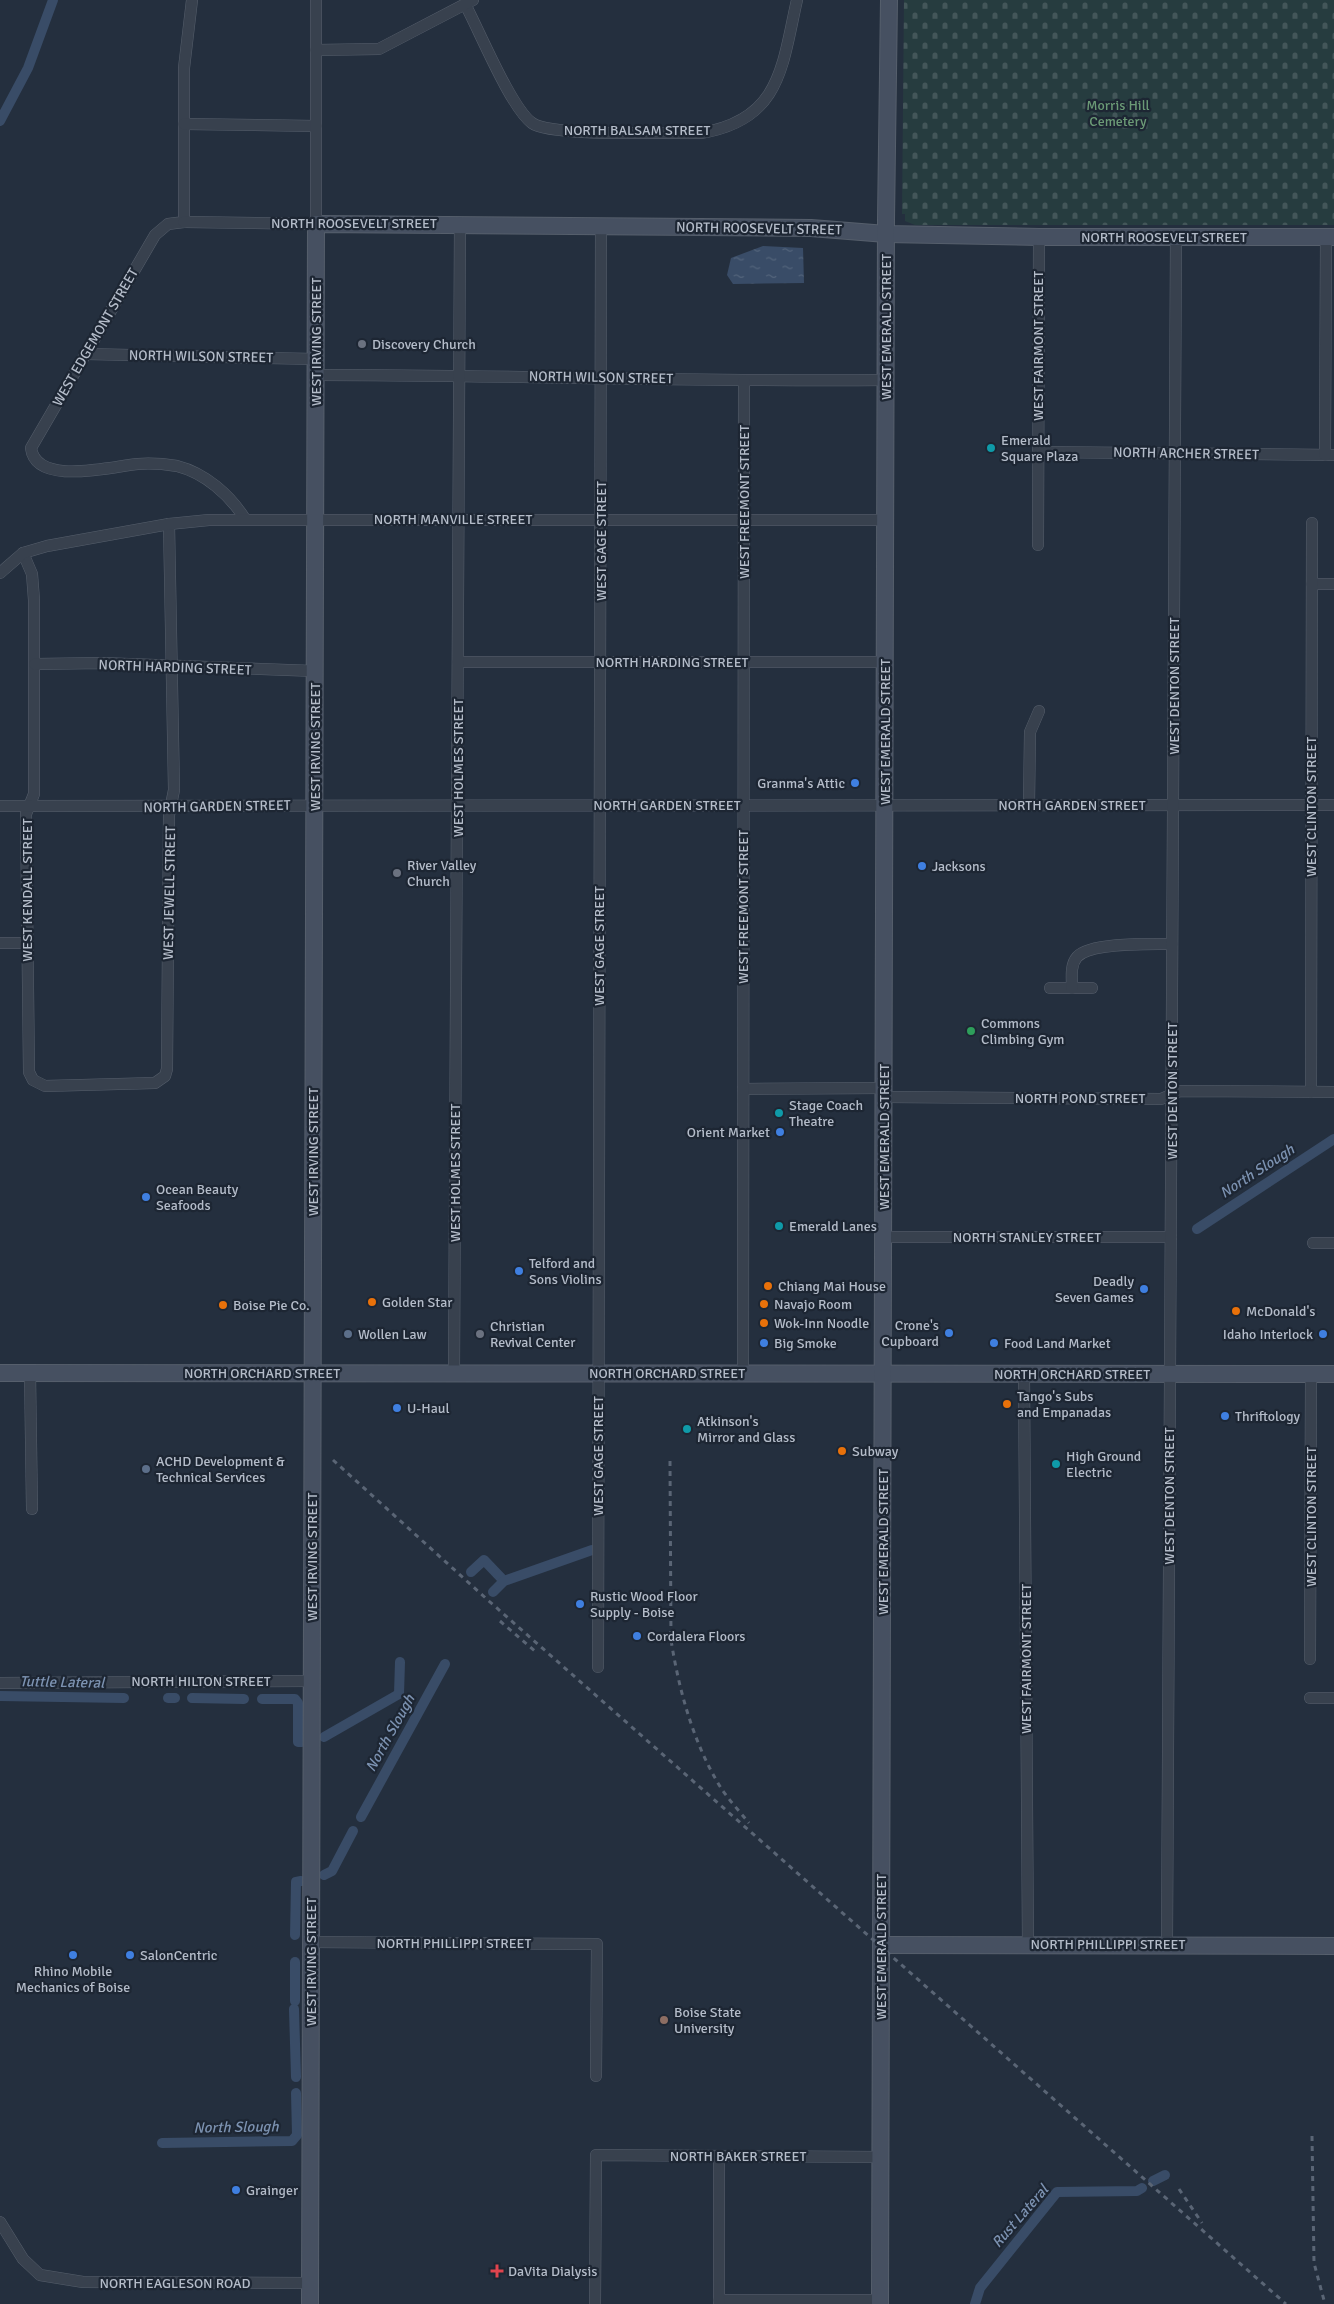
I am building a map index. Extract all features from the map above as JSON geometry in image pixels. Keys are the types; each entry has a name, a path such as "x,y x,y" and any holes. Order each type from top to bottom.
{"street":[{"path":"184,222 184,68 192,0"},
{"name":"WEST IRVING STREET","path":"310,2304 316,0"},
{"name":"NORTH BALSAM STREET","path":"469,2 516,106 532,123 560,131 701,133 722,130 740,121 763,104 778,77 798,0"},
{"name":"WEST EMERALD STREET","path":"880,2302 886,234 889,0"},
{"path":"316,50 379,49 469,2"},
{"path":"184,124 316,126"},
{"name":"NORTH ROOSEVELT STREET","path":"184,222 316,224 460,223 811,228 886,234 1039,238 1330,237"},
{"name":"WEST EDGEMONT STREET","path":"184,222 168,224 155,235 33,442 32,456 45,467 60,471 79,472 158,463 178,467 215,485 236,505 245,519"},
{"name":"WEST HOLMES STREET","path":"454,1373 460,223"},
{"name":"WEST GAGE STREET","path":"598,1667 601,225"},
{"name":"WEST DENTON STREET","path":"1167,1944 1176,237"},
{"path":"1330,237 1330,455"},
{"name":"WEST FAIRMONT STREET","path":"1038,545 1039,238"},
{"name":"NORTH WILSON STREET","path":"86,354 316,359"},
{"name":"NORTH WILSON STREET","path":"316,375 744,381 886,380"},
{"name":"WEST FREEMONT STREET","path":"743,1374 744,381"},
{"name":"NORTH ARCHER STREET","path":"1038,452 1330,455"},
{"name":"NORTH MANVILLE STREET","path":"24,553 47,546 169,524 245,519 886,520"},
{"name":"WEST CLINTON STREET","path":"1310,1092 1312,523"},
{"name":"WEST JEWELL STREET","path":"33,1080 45,1086 149,1084 160,1081 167,1069 170,806 174,790 169,524"},
{"path":"0,573 24,553"},
{"name":"WEST KENDALL STREET","path":"24,553 32,574 35,664 34,794 31,806 26,814 28,1062 29,1072 33,1080"},
{"path":"1312,584 1334,584"},
{"name":"NORTH HARDING STREET","path":"458,662 886,662"},
{"name":"NORTH HARDING STREET","path":"35,664 102,663 315,671"},
{"path":"1029,805 1030,732 1039,712"},
{"name":"NORTH GARDEN STREET","path":"0,806 1334,805"},
{"path":"0,943 26,943"},
{"path":"1072,988 1072,969 1075,958 1083,951 1122,945 1172,944"},
{"path":"1050,988 1092,988"},
{"name":"NORTH POND STREET","path":"743,1089 1161,1099 1180,1091 1334,1092"},
{"name":"NORTH STANLEY STREET","path":"884,1237 1171,1237"},
{"path":"1313,1244 1334,1243"},
{"path":"11,1371 32,1509"},
{"name":"NORTH ORCHARD STREET","path":"11,1371 1334,1374"},
{"name":"WEST FAIRMONT STREET","path":"1024,1374 1028,1944"},
{"name":"WEST CLINTON STREET","path":"1310,1659 1311,1374"},
{"name":"NORTH HILTON STREET","path":"0,1683 312,1681"},
{"path":"1310,1698 1334,1698"},
{"name":"NORTH PHILLIPPI STREET","path":"311,1942 597,1944 596,2076"},
{"name":"NORTH PHILLIPPI STREET","path":"881,1945 1167,1944 1334,1946"},
{"name":"NORTH BAKER STREET","path":"596,2304 596,2155 881,2157"},
{"path":"719,2156 719,2302 880,2302"},
{"name":"NORTH EAGLESON ROAD","path":"0,2222 8,2238 23,2259 40,2275 83,2282 310,2283"}],"green space":[{"name":"Morris Hill Cemetery","path":"904,0 1334,0 1334,225 915,225 905,221 905,214 902,214"}],"water":[{"path":"763,246 803,248 804,283 733,284 727,275 731,258"}],"waterway":[{"path":"0,121 28,68 53,0"},
{"name":"North Slough","path":"1197,1229 1334,1139"},
{"name":"North Slough","path":"493,1592 504,1581 592,1550"},
{"name":"Tuttle Lateral","path":"471,1572 484,1560 504,1581"},
{"name":"Tuttle Lateral","path":"324,1737 399,1694 400,1662"},
{"name":"North Slough","path":"361,1817 445,1664"},
{"name":"Tuttle Lateral","path":"0,1696 124,1698"},
{"name":"Tuttle Lateral","path":"168,1698 175,1698"},
{"name":"Tuttle Lateral","path":"192,1698 244,1699"},
{"name":"Tuttle Lateral","path":"262,1699 295,1699 298,1703 298,1742 302,1742"},
{"name":"North Slough","path":"324,1875 332,1871 353,1831"},
{"name":"North Slough","path":"295,1935 296,1882 301,1881"},
{"name":"North Slough","path":"295,1962 295,2001"},
{"name":"North Slough","path":"294,2009 296,2077"},
{"name":"North Slough","path":"162,2143 292,2141 297,2135 296,2093"},
{"name":"Rust Lateral","path":"1153,2181 1165,2175"},
{"name":"Rust Lateral","path":"975,2304 980,2288 1057,2192 1137,2191 1142,2188"}],"railway":[{"path":"333,1460 490,1602 1286,2304"},
{"path":"670,1461 671,1640 678,1678 688,1716 702,1753 721,1788 749,1823"},
{"path":"500,1621 536,1652"},
{"path":"1312,2136 1314,2263 1325,2304"},
{"path":"1179,2189 1202,2223"}],"place":[{"name":"Discovery Church","path":"362,344"},
{"name":"Emerald Square Plaza","path":"991,448"},
{"name":"Granma's Attic","path":"855,783"},
{"name":"Jacksons","path":"922,866"},
{"name":"River Valley Church","path":"397,873"},
{"name":"Commons Climbing Gym","path":"971,1031"},
{"name":"Stage Coach Theatre","path":"779,1113"},
{"name":"Orient Market","path":"780,1132"},
{"name":"Ocean Beauty Seafoods","path":"146,1197"},
{"name":"Emerald Lanes","path":"779,1226"},
{"name":"Telford and Sons Violins","path":"519,1271"},
{"name":"Chiang Mai House","path":"768,1286"},
{"name":"Deadly Seven Games","path":"1144,1289"},
{"name":"Golden Star","path":"372,1302"},
{"name":"Navajo Room","path":"764,1304"},
{"name":"Boise Pie Co.","path":"223,1305"},
{"name":"McDonald's","path":"1236,1311"},
{"name":"Wok-Inn Noodle","path":"764,1323"},
{"name":"Crone's Cupboard","path":"949,1333"},
{"name":"Wollen Law","path":"348,1334"},
{"name":"Christian Revival Center","path":"480,1334"},
{"name":"Idaho Interlock","path":"1323,1334"},
{"name":"Big Smoke","path":"764,1343"},
{"name":"Food Land Market","path":"994,1343"},
{"name":"Tango's Subs and Empanadas","path":"1007,1404"},
{"name":"U-Haul","path":"397,1408"},
{"name":"Thriftology","path":"1225,1416"},
{"name":"Atkinson's Mirror and Glass","path":"687,1429"},
{"name":"Subway","path":"842,1451"},
{"name":"High Ground Electric","path":"1056,1464"},
{"name":"ACHD Development & Technical Services","path":"146,1469"},
{"name":"Rustic Wood Floor Supply - Boise","path":"580,1604"},
{"name":"Cordalera Floors","path":"637,1636"},
{"name":"Rhino Mobile Mechanics of Boise","path":"73,1955"},
{"name":"SalonCentric","path":"130,1955"},
{"name":"Boise State University","path":"664,2020"},
{"name":"Grainger","path":"236,2190"},
{"name":"DaVita Dialysis","path":"497,2271"}]}
